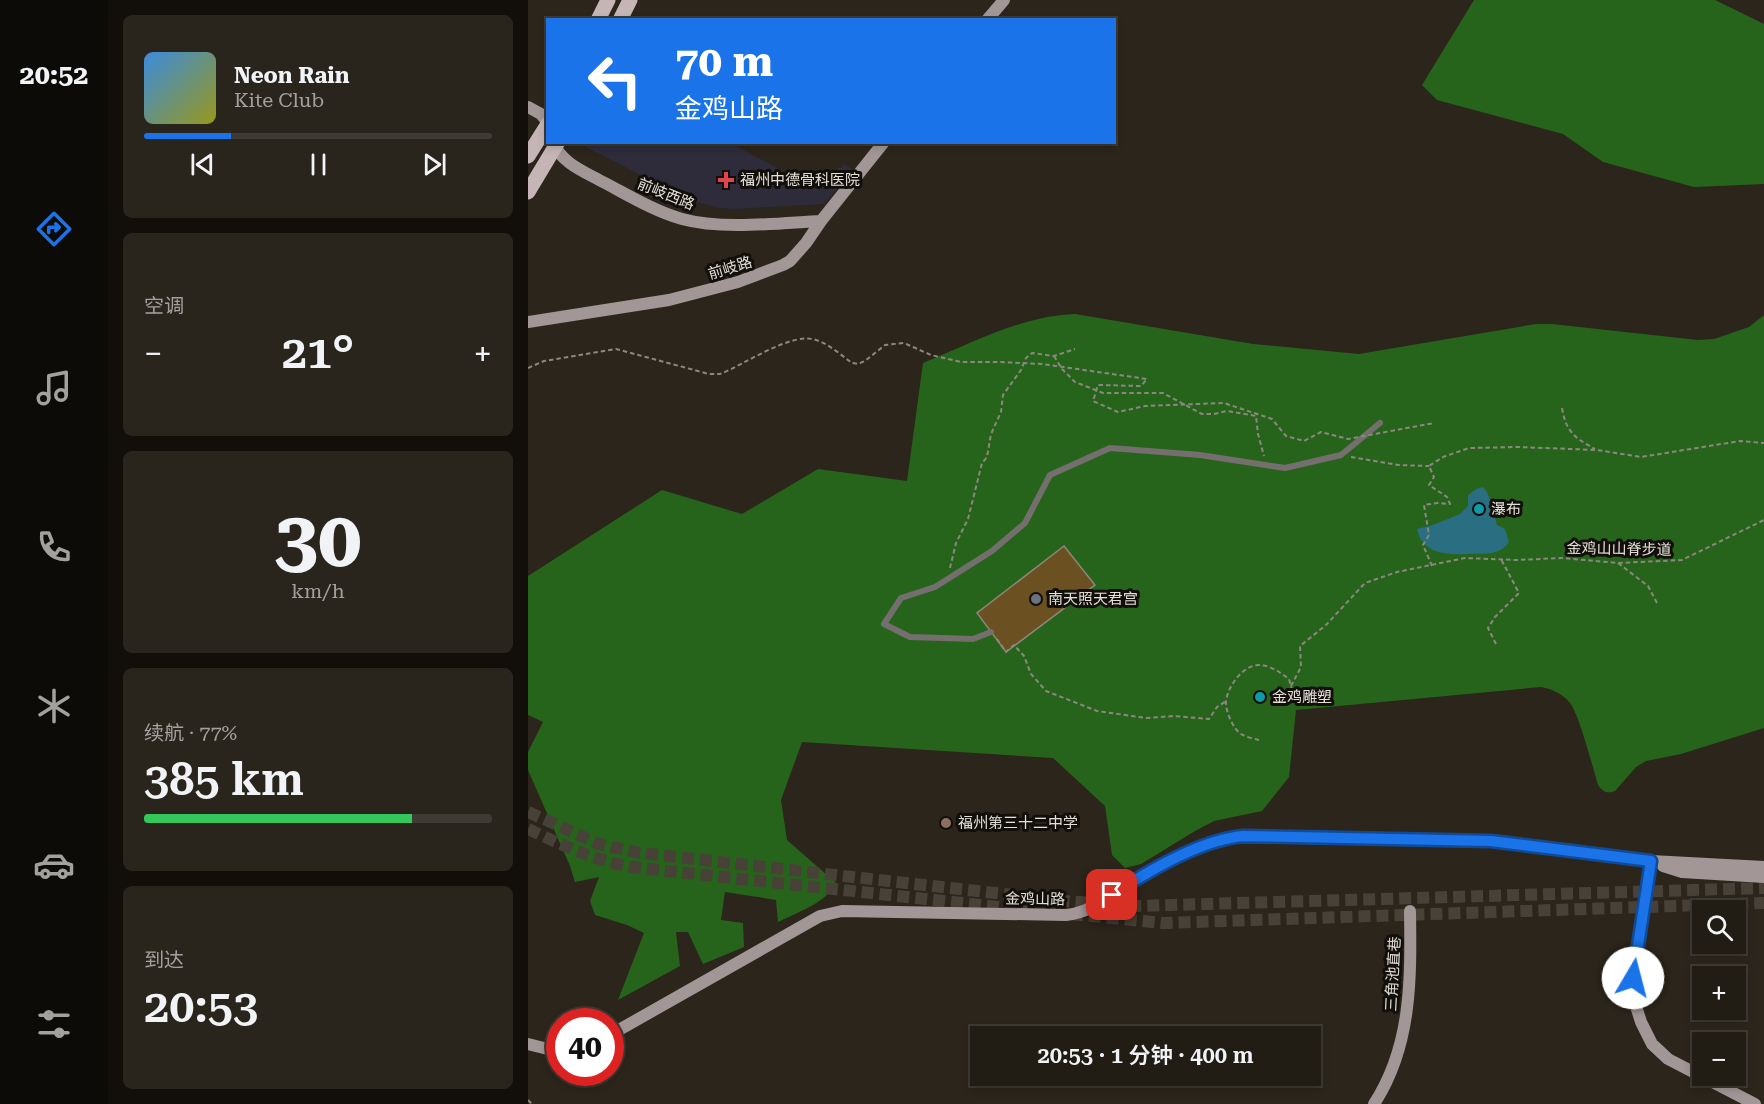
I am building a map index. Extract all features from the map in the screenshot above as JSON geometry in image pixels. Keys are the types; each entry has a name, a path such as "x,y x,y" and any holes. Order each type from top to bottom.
{"main road":[{"path":"599,18 608,0"},
{"path":"621,18 630,0"},
{"path":"528,156 546,126"},
{"path":"528,192 555,144"}],"street":[{"path":"989,18 1004,0"},
{"path":"528,107 541,114 546,120"},
{"name":"前岐西路","path":"555,144 564,158 580,169 651,207 685,220 714,224 821,221"},
{"name":"前岐路","path":"528,322 656,303 773,270 790,261 806,243 882,144"},
{"name":"金鸡山路","path":"624,1027 820,916 842,911 1077,914 1195,849 1223,839 1243,836 1476,840 1651,861"},
{"path":"1651,861 1764,867"},
{"path":"1651,861 1682,872 1764,877"},
{"path":"1651,861 1633,978 1635,1004 1644,1030 1658,1050 1668,1059 1755,1104"},
{"name":"三角池直巷","path":"1374,1104 1396,1058 1405,1025 1410,984 1410,911"},
{"path":"528,1044 546,1048"}],"lane":[{"path":"991,632 973,639 910,637 884,624 901,598 945,582 992,551 1025,523 1050,475 1110,447 1200,455 1286,468 1341,456 1380,423"}],"path":[{"path":"528,368 544,361 616,349 709,374 720,374 778,346 805,338 822,343 852,363 858,364 865,362 885,345 904,343 931,355 961,362 1042,364 1147,379 1141,386 1098,385 1093,401 1118,412 1145,406 1224,403 1272,419 1286,436 1304,441 1321,432 1348,439 1434,423"},
{"path":"945,582 956,543 968,519 982,463 987,457 991,434 1002,412 1003,395 1026,358 1032,353 1054,356 1075,349"},
{"path":"1054,356 1062,369 1075,382 1102,393 1163,393 1202,414 1227,411 1256,416 1258,434 1267,465"},
{"path":"1563,408 1564,423 1575,438 1597,450"},
{"path":"1341,456 1398,465 1429,466 1443,457 1469,448 1597,450 1641,457 1740,441 1764,442"},
{"path":"1429,466 1434,477 1429,485 1447,497 1450,504 1424,505 1429,535 1423,545 1432,566"},
{"name":"金鸡山山脊步道","path":"1291,686 1301,668 1300,646 1326,625 1365,583 1397,572 1465,558 1562,558 1618,562 1682,560 1764,520"},
{"path":"1496,644 1488,628 1495,617 1519,593 1501,559"},
{"path":"1618,562 1648,586 1657,603"},
{"path":"991,632 1006,651 1014,645 1024,656 1031,674 1046,691 1097,711 1146,718 1174,716 1209,719 1217,706 1226,701"},
{"path":"1259,740 1241,734 1234,726 1226,701 1232,685 1246,669 1260,665 1276,670 1289,679 1294,698"},
{"path":"528,1100 532,1104"}],"shaded area":[{"name":"福州中德骨科医院","path":"588,144 735,144 819,190 844,164 853,170 824,204 719,208 693,201 586,147"}],"green space":[{"path":"1474,0 1715,0 1764,24 1764,184 1694,187 1603,162 1563,134 1437,100 1422,85"},
{"path":"1075,314 1253,344 1359,354 1536,324 1698,340 1714,339 1749,327 1764,315 1764,728 1681,754 1646,761 1636,767 1615,791 1607,792 1598,785 1574,709 1564,697 1545,688 1296,710 1289,777 1262,811 1214,821 1141,864 1125,868 1112,855 1105,806 1053,758 802,742 781,800 787,840 836,883 819,901 778,922 776,900 725,892 721,920 743,923 744,947 703,964 688,932 676,932 680,966 618,1000 644,933 595,915 590,901 599,877 575,882 528,770 528,752 543,722 528,715 528,576 662,490 742,514 818,469 907,481 923,363 1016,325"}],"water":[{"path":"1483,487 1490,500 1497,525 1505,529 1509,542 1501,550 1482,554 1454,554 1438,552 1424,544 1417,529 1460,514 1468,506 1468,495"}],"building":[{"name":"南天照天君宫","path":"1064,546 1095,585 1006,652 977,613"}],"tunnel":[{"path":"528,812 599,844 640,853 1066,901 1136,906 1764,888"},
{"path":"528,829 591,856 631,867 1027,910"},
{"path":"1071,914 1163,923 1764,903"}],"place":[{"name":"福州中德骨科医院","path":"726,180"},
{"name":"瀑布","path":"1479,509"},
{"name":"南天照天君宫","path":"1036,599"},
{"name":"金鸡雕塑","path":"1260,697"},
{"name":"福州第三十二中学","path":"946,823"}],"route":[{"path":"1112,895 1195,849 1213,841 1243,836 1476,840 1651,861 1633,978"}]}
